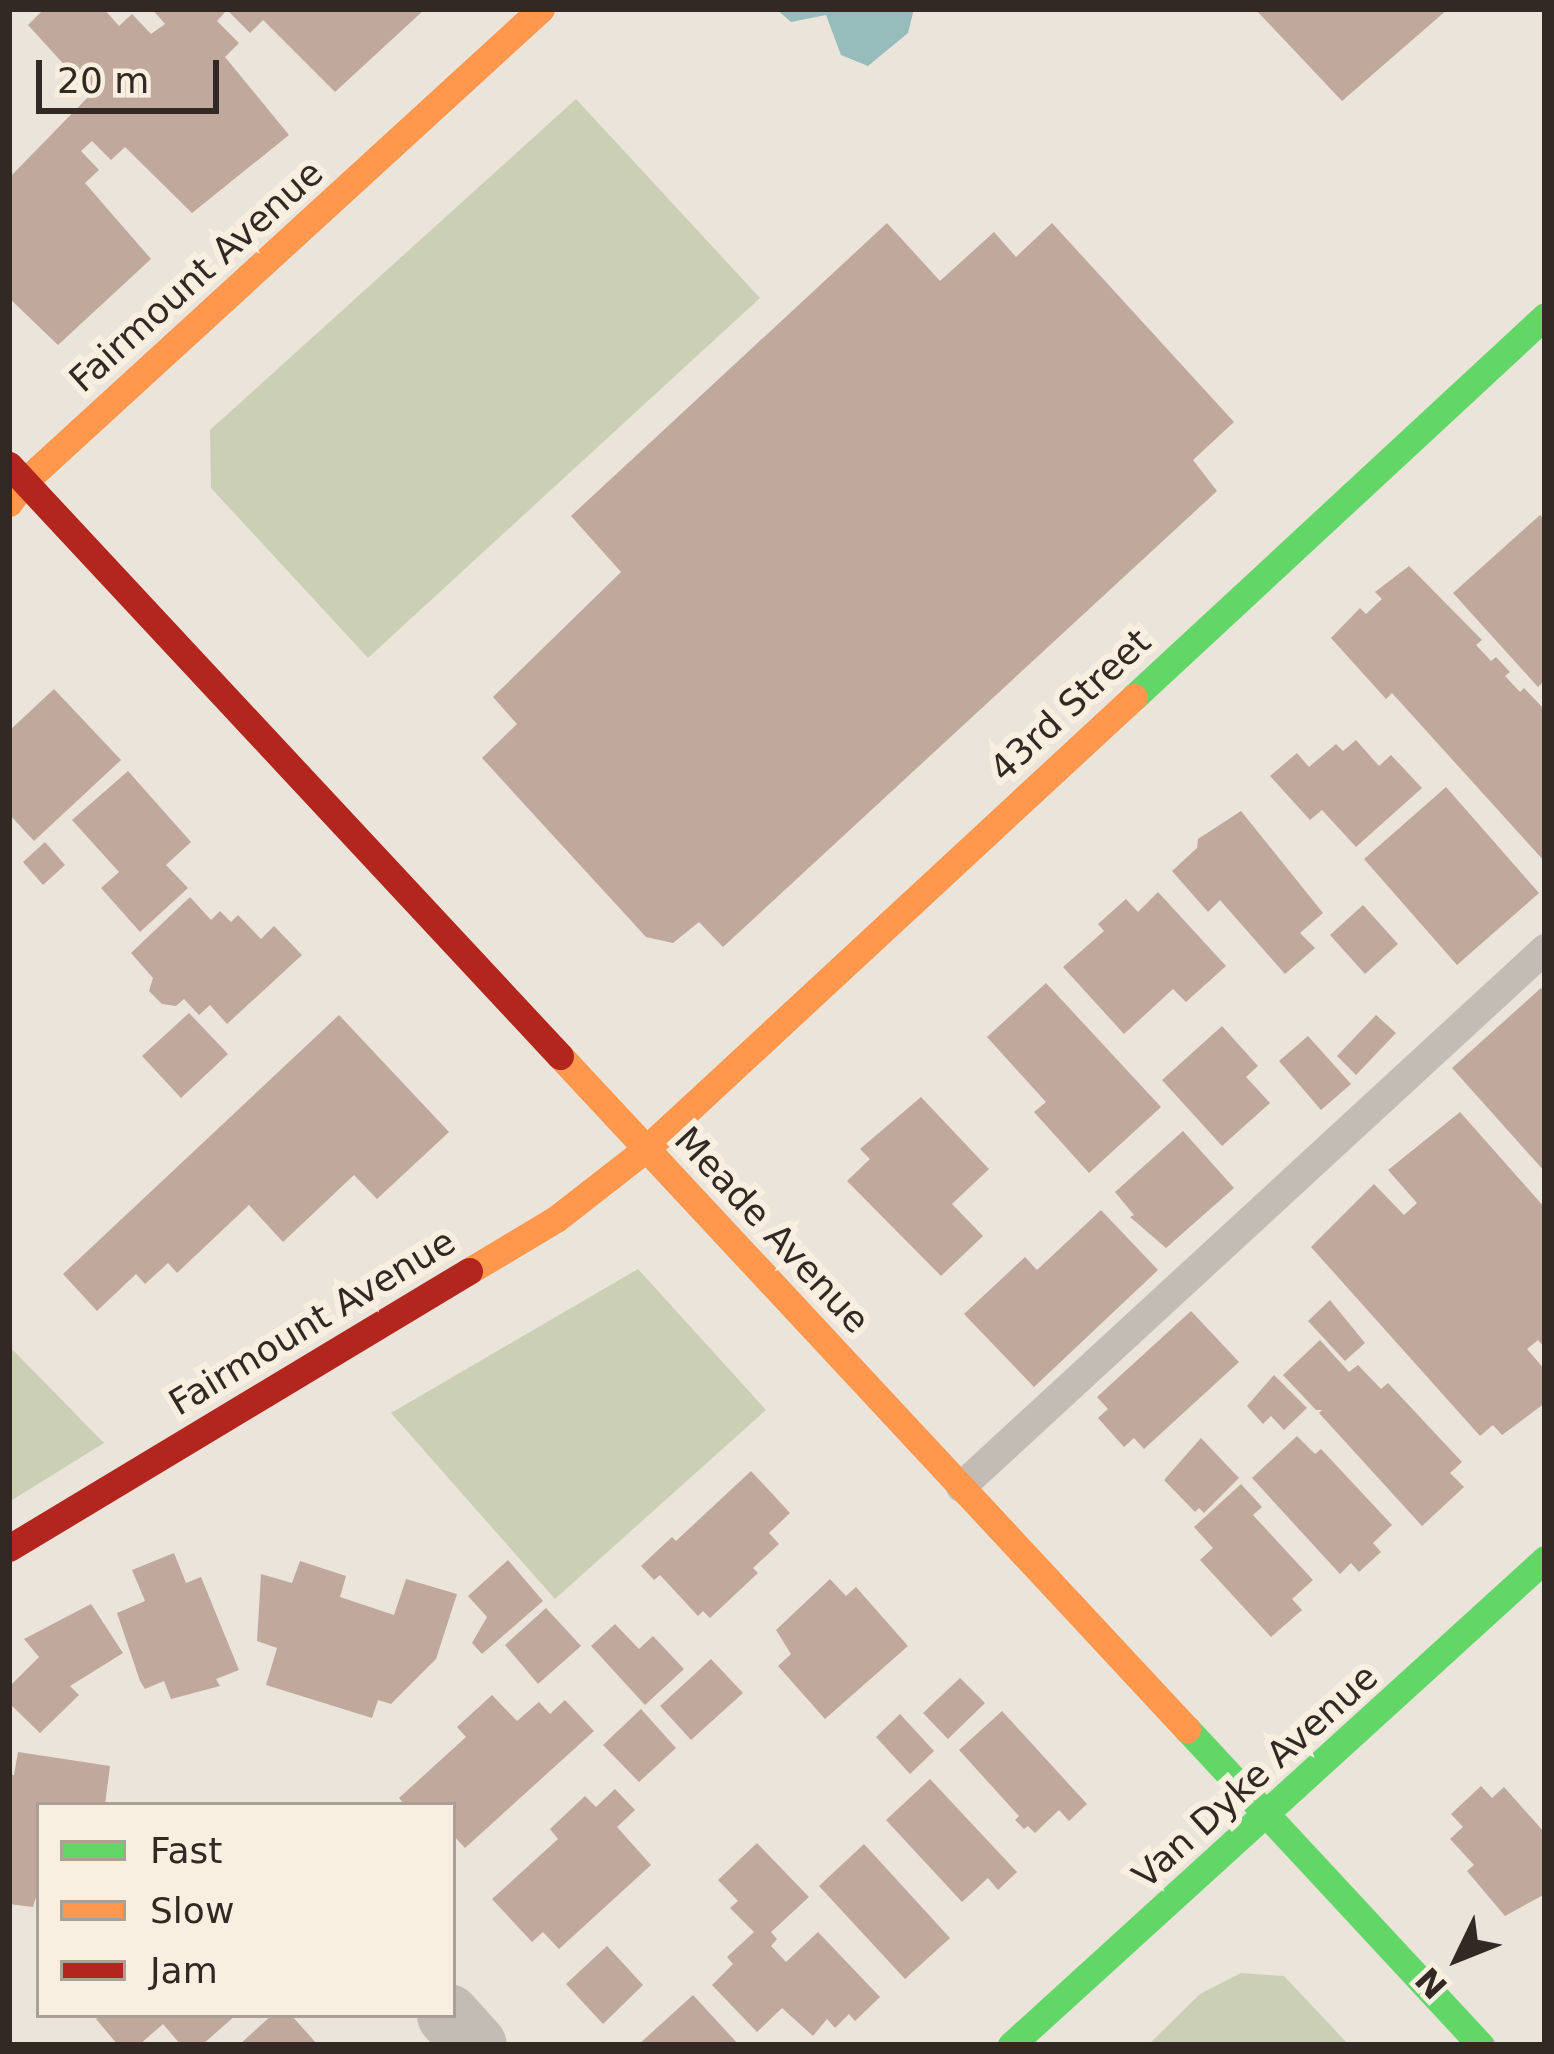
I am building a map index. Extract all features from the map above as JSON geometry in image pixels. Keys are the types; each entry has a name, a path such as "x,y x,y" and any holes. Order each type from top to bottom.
{"main road":[{"name":"Fairmount Avenue","path":"14,484 542,9"},
{"name":"43rd Street","path":"646,1149 1545,316"},
{"name":"Meade Avenue","path":"14,484 646,1149 1481,2045"},
{"name":"Fairmount Avenue","path":"9,1548 556,1219 646,1149"},
{"name":"Van Dyke Avenue","path":"1012,2045 1545,1559"}],"street":[{"path":"451,2018 475,2045"}],"lane":[{"path":"961,1487 1545,949"}],"green space":[{"path":"576,99 760,298 368,658 211,488 210,430"},
{"path":"638,1269 766,1410 555,1599 391,1413"},
{"path":"9,1346 104,1443 9,1502"},
{"path":"1241,1973 1284,1976 1349,2045 1148,2045 1200,1994"}],"water":[{"path":"776,9 914,9 908,33 868,66 841,55 826,15 791,22"}],"building":[{"path":"44,9 104,9 119,26 132,14 151,34 165,24 152,9 425,9 335,92 263,20 250,33 227,10 217,21 239,43 225,57 289,135 192,213 125,147 111,160 92,141 81,151 99,170 85,183 151,259 58,345 9,298 9,178 91,94 28,25"},
{"path":"1255,9 1448,9 1342,101"},
{"path":"887,223 940,281 994,232 1016,257 1052,223 1234,422 1193,460 1217,491 723,947 699,922 673,943 646,937 482,758 517,724 493,697 621,572 571,516"},
{"path":"1540,515 1545,520 1545,680 1538,687 1453,593"},
{"path":"1409,566 1482,640 1476,645 1491,661 1496,657 1520,692 1524,688 1545,710 1545,862 1392,693 1386,699 1331,638 1360,608 1366,614 1382,599 1375,592"},
{"path":"54,689 121,760 34,841 9,814 9,731"},
{"path":"1356,740 1379,766 1391,755 1422,788 1356,847 1322,810 1310,820 1270,776 1297,753 1309,767 1336,744 1343,751"},
{"path":"128,771 191,842 166,865 188,888 140,932 101,888 119,872 72,820"},
{"path":"1446,787 1539,893 1457,965 1364,859"},
{"path":"1241,811 1323,913 1300,933 1315,948 1285,974 1220,900 1208,912 1172,871 1197,848 1198,839"},
{"path":"45,842 65,865 43,885 23,862"},
{"path":"1158,892 1226,966 1186,1002 1173,989 1124,1034 1063,967 1104,931 1098,924 1126,899 1138,912"},
{"path":"190,897 211,920 220,911 231,922 238,915 261,939 274,926 302,955 227,1024 210,1005 199,1015 184,999 176,1006 162,1004 149,991 153,978 131,953"},
{"path":"1363,905 1398,944 1365,974 1330,935"},
{"path":"1046,983 1161,1107 1089,1173 1034,1112 1046,1102 987,1037"},
{"path":"1541,988 1545,992 1545,1172 1452,1068"},
{"path":"189,1013 228,1054 181,1098 142,1056"},
{"path":"339,1015 449,1132 377,1199 354,1175 283,1242 249,1205 177,1273 168,1263 145,1284 136,1274 97,1311 63,1274"},
{"path":"1376,1015 1396,1033 1356,1075 1337,1056"},
{"path":"1222,1026 1258,1066 1246,1077 1270,1103 1222,1146 1162,1080"},
{"path":"1308,1036 1351,1084 1321,1110 1279,1061"},
{"path":"921,1097 989,1169 952,1204 983,1236 941,1276 847,1181 870,1159 860,1149"},
{"path":"1460,1112 1545,1208 1545,1348 1538,1340 1527,1349 1545,1370 1545,1403 1502,1435 1493,1425 1480,1436 1311,1247 1374,1184 1404,1215 1417,1203 1388,1170"},
{"path":"1183,1131 1234,1188 1166,1248 1130,1217 1134,1215 1115,1192"},
{"path":"1101,1210 1158,1270 1034,1387 964,1314 1025,1257 1037,1270"},
{"path":"1330,1300 1365,1343 1345,1361 1308,1321"},
{"path":"1191,1311 1239,1362 1144,1449 1134,1438 1124,1447 1098,1418 1108,1409 1097,1397"},
{"path":"1320,1340 1349,1372 1358,1365 1381,1389 1388,1383 1462,1462 1450,1473 1464,1487 1422,1526 1319,1413 1322,1410 1316,1410 1283,1375"},
{"path":"1274,1375 1307,1408 1284,1430 1271,1416 1263,1424 1247,1406"},
{"path":"1297,1436 1315,1454 1321,1449 1392,1525 1373,1543 1381,1552 1359,1572 1351,1563 1340,1574 1252,1478"},
{"path":"1201,1438 1239,1478 1204,1513 1199,1508 1195,1512 1164,1480"},
{"path":"751,1471 790,1513 769,1533 779,1544 753,1568 758,1573 710,1618 703,1611 698,1616 660,1575 654,1580 641,1566 672,1537 676,1541"},
{"path":"1241,1484 1262,1507 1253,1515 1313,1580 1292,1599 1302,1610 1271,1637 1200,1560 1213,1548 1194,1527"},
{"path":"174,1553 186,1583 201,1577 239,1670 216,1679 220,1686 171,1699 164,1681 145,1689 117,1613 145,1601 132,1570"},
{"path":"508,1560 543,1601 482,1654 472,1643 487,1617 468,1596"},
{"path":"300,1561 346,1576 340,1597 394,1615 406,1579 457,1594 436,1659 391,1704 378,1700 372,1718 266,1685 277,1648 257,1641 261,1574 292,1583"},
{"path":"830,1579 846,1596 856,1587 908,1646 825,1719 778,1666 791,1654 776,1630"},
{"path":"91,1604 123,1653 70,1686 79,1695 40,1733 9,1703 9,1687 39,1657 24,1639"},
{"path":"546,1608 581,1646 538,1684 505,1645"},
{"path":"615,1624 639,1649 653,1636 684,1669 645,1705 591,1646"},
{"path":"711,1659 743,1693 691,1740 660,1706"},
{"path":"960,1678 985,1703 948,1739 923,1713"},
{"path":"492,1695 517,1721 539,1702 550,1714 565,1700 594,1731 465,1848 456,1838 456,1802 402,1802 399,1798 466,1737 457,1727"},
{"path":"641,1709 676,1748 639,1782 603,1745"},
{"path":"1002,1711 1087,1804 1069,1821 1059,1810 1035,1833 1028,1826 1024,1829 1015,1820 1019,1816 959,1750"},
{"path":"900,1714 934,1751 910,1774 876,1737"},
{"path":"18,1752 110,1766 105,1802 36,1802 33,1907 9,1904 9,1774 14,1775"},
{"path":"930,1779 1017,1872 998,1890 988,1878 962,1902 886,1820"},
{"path":"1481,1786 1492,1798 1504,1787 1545,1833 1545,1894 1505,1916 1467,1871 1474,1865 1450,1839 1463,1827 1451,1814"},
{"path":"615,1789 635,1810 617,1827 651,1865 559,1949 543,1932 532,1942 492,1899 558,1839 550,1829 585,1796 596,1807"},
{"path":"757,1843 809,1897 771,1932 777,1939 771,1946 786,1962 818,1932 880,1997 855,2021 849,2014 835,2028 827,2019 813,2036 782,2008 757,2032 712,1985 733,1964 727,1957 754,1932 730,1908 738,1901 718,1880"},
{"path":"864,1844 950,1938 905,1979 819,1886"},
{"path":"607,1946 643,1985 603,2024 566,1984"},
{"path":"693,1995 739,2045 638,2045"},
{"path":"233,2018 202,2045 181,2045 163,2024 139,2045 118,2045 96,2019"},
{"path":"269,2018 294,2018 318,2045 239,2045"}],"traffic: fast":[{"path":"1134,697 1545,316"},
{"path":"1011,2045 1545,1559"},
{"path":"1187,1729 1481,2045"}],"traffic: slow":[{"path":"9,503 24,482 541,9"},
{"path":"469,1271 556,1219 646,1149 1134,697"},
{"path":"560,1056 1187,1729"}],"traffic: jam":[{"path":"9,465 560,1056"},
{"path":"9,1548 469,1271"}]}
